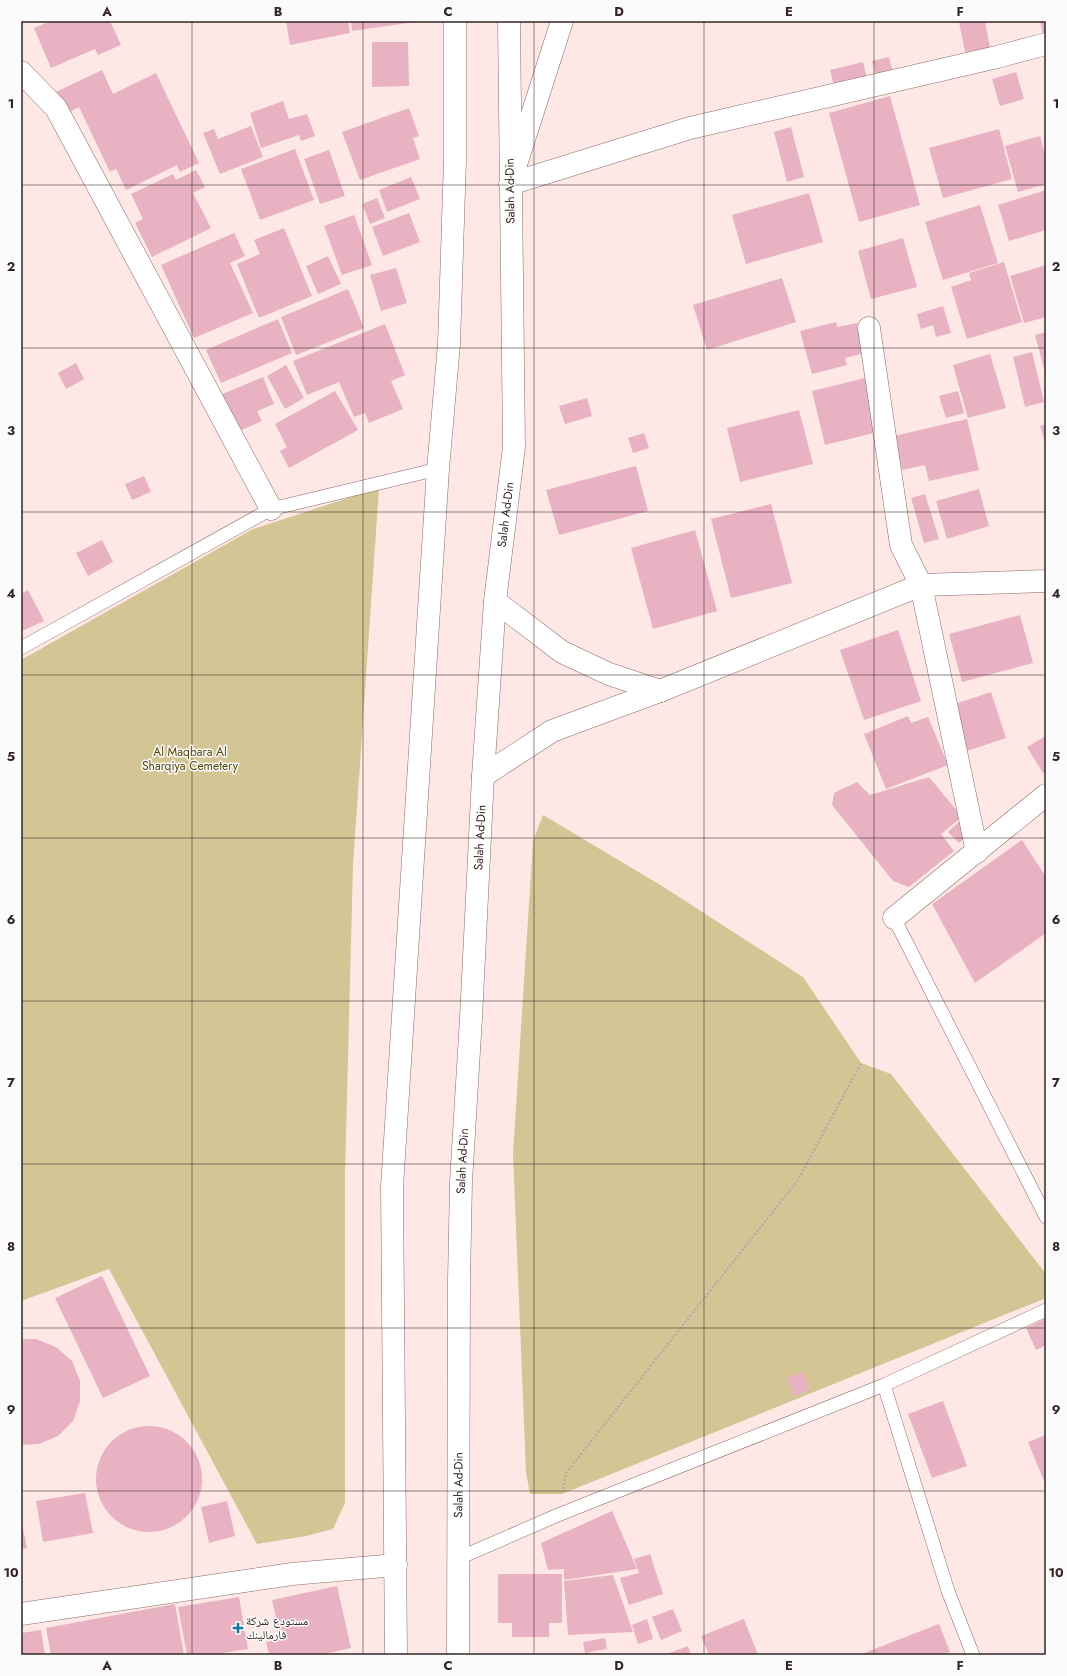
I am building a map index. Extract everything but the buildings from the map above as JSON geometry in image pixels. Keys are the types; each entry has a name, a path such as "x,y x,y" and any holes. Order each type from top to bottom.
{"main road":[{"path":"396,1655 392,1187 438,469 450,344 455,159 456,21"},
{"name":"Salah Ad-Din","path":"458,1655 459,1280 461,1182 483,776 495,601 514,447 508,21"},
{"path":"510,184 562,21"},
{"path":"510,184 690,128 997,57 1046,44"},
{"path":"21,72 56,108 271,509"},
{"path":"869,328 901,545 921,585 977,852"},
{"path":"483,776 552,731 660,690 921,585 1046,581"},
{"path":"495,601 562,652 609,674 660,690"},
{"path":"894,918 1046,795"},
{"path":"21,1614 292,1574 396,1564"}],"lane":[{"path":"21,648 271,509 438,469"},
{"path":"894,918 1046,1217"},
{"path":"459,1558 558,1515 884,1385 1046,1310"},
{"path":"884,1385 948,1591 973,1655"}],"path":[{"path":"558,1515 566,1473 798,1180 861,1063"}],"green space":[{"name":"Al Maqbara Al Sharqiya Cemetery","path":"379,488 353,865 345,1174 345,1503 333,1529 306,1536 257,1544 109,1269 21,1301 21,660 253,529"},
{"path":"543,815 662,886 803,977 861,1063 891,1074 1046,1274 1046,1298 562,1494 530,1494 526,1472 513,1154 533,841"}],"place":[{"name":"مستودع شركة فارمالينك","path":"238,1628"}]}
